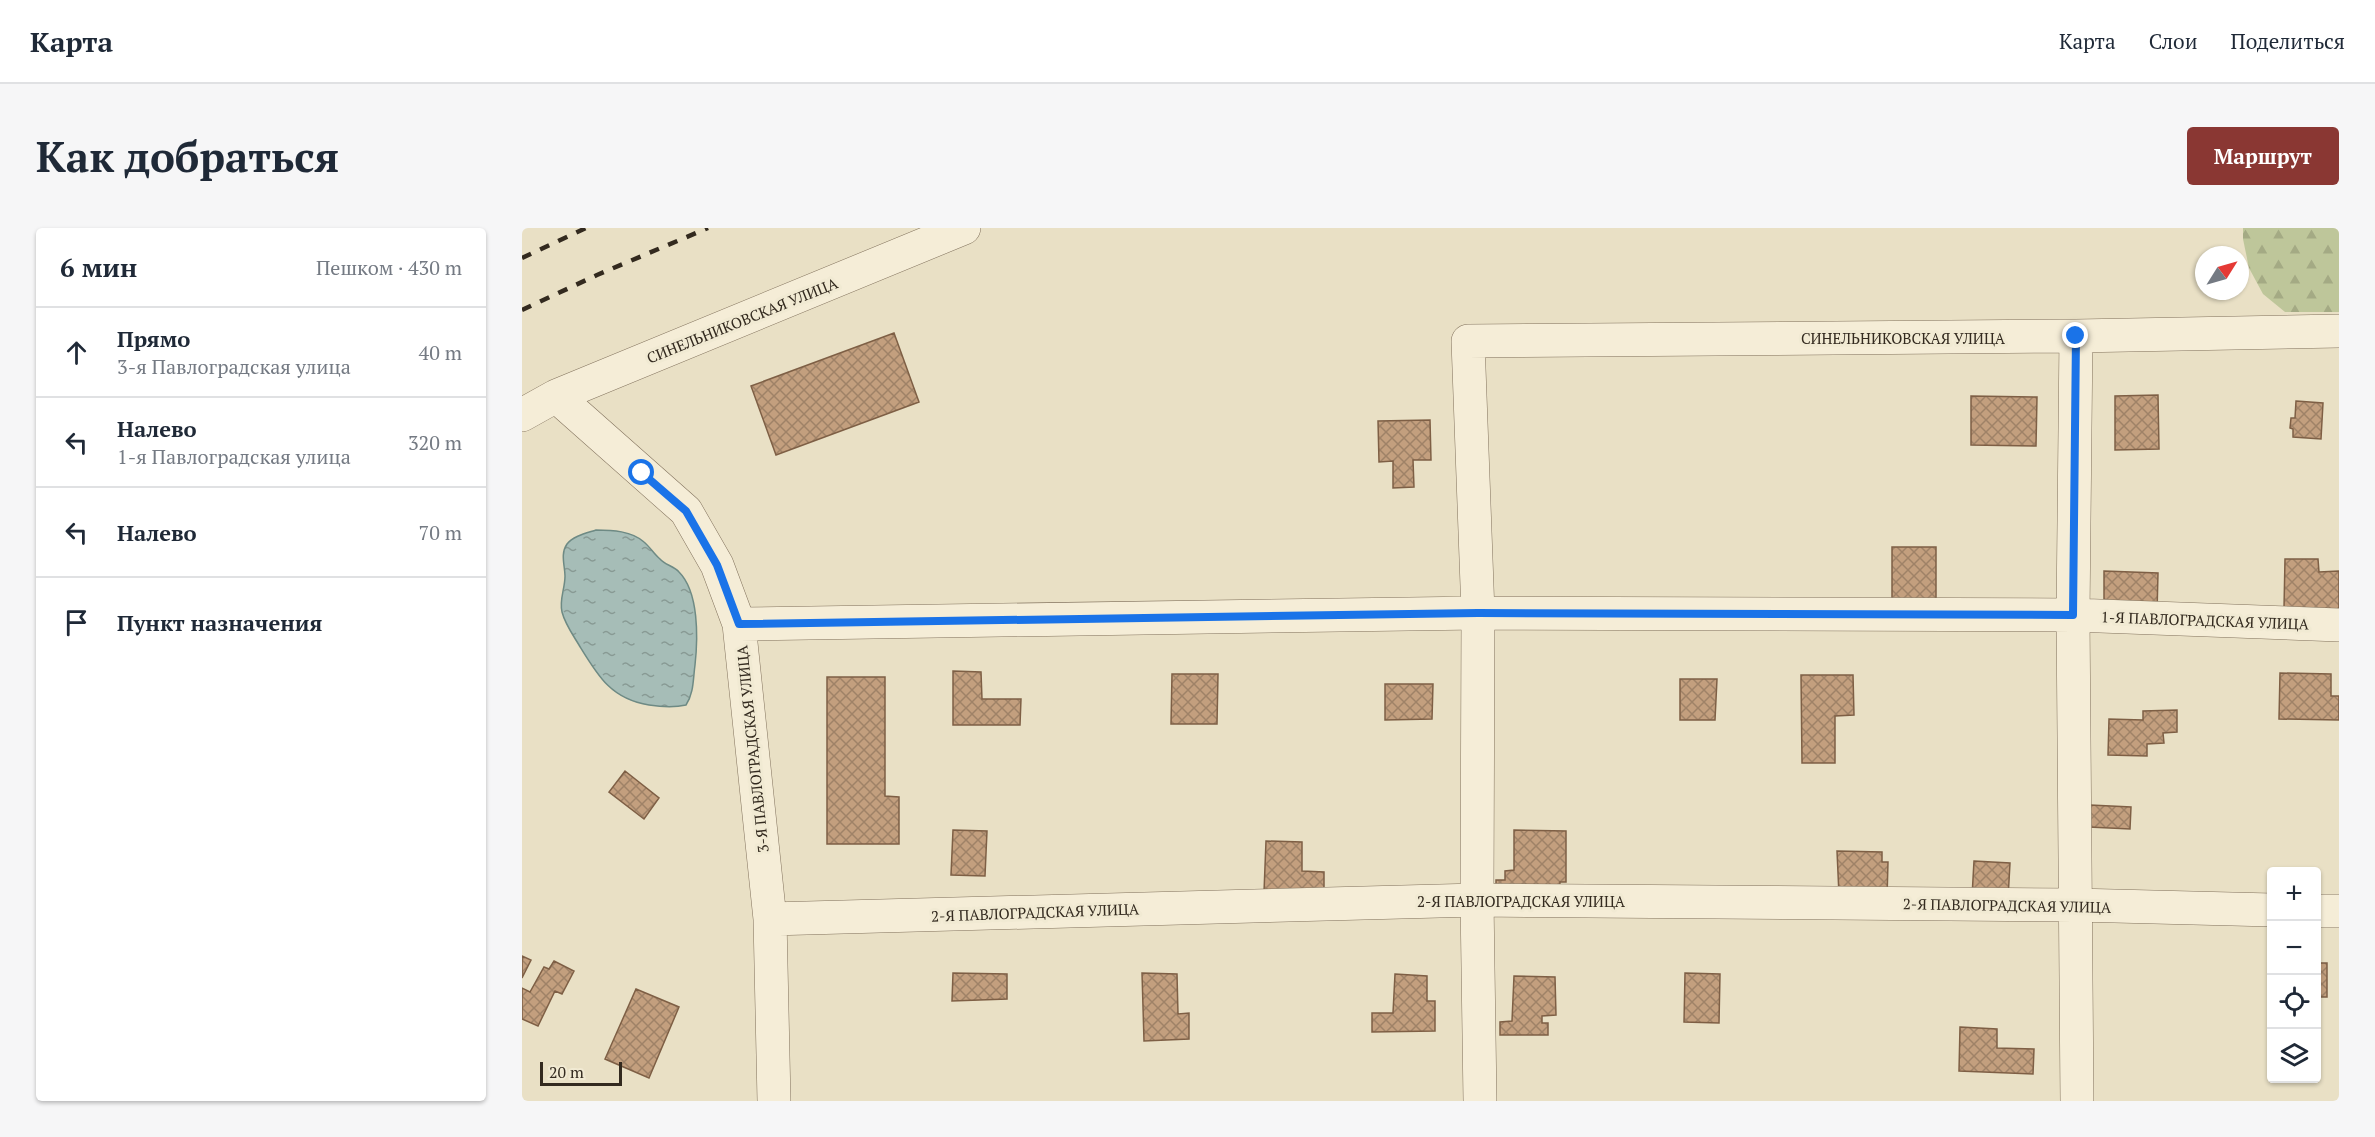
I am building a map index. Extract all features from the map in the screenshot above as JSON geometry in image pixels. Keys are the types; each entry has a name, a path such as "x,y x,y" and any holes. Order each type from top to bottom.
{"street":[{"name":"СИНЕЛЬНИКОВСКАЯ УЛИЦА","path":"522,415 556,396 964,228"},
{"name":"СИНЕЛЬНИКОВСКАЯ УЛИЦА","path":"1478,613 1468,341 2076,336 2339,331"},
{"path":"2076,336 2073,615 2077,1101"},
{"name":"3-Я ПАВЛОГРАДСКАЯ УЛИЦА","path":"556,396 686,511 717,565 739,624 770,919 774,1101"},
{"path":"1478,613 1477,900 1480,1101"},
{"name":"1-Я ПАВЛОГРАДСКАЯ УЛИЦА","path":"739,624 1478,613 2073,615 2339,626"},
{"name":"2-Я ПАВЛОГРАДСКАЯ УЛИЦА","path":"770,919 1477,900 2075,905 2267,910"},
{"path":"2321,911 2339,911"}],"green space":[{"path":"2243,228 2339,228 2339,312 2285,312 2263,294 2249,268 2249,246 2244,246"}],"water":[{"path":"596,530 634,535 662,561 677,570 686,581 694,603 697,642 693,686 686,705 667,707 649,705 636,702 615,692 599,676 567,625 561,608 565,581 563,556 565,548 573,539"}],"building":[{"path":"894,333 919,402 776,455 751,386"},
{"path":"2158,395 2159,449 2115,450 2115,396"},
{"path":"1971,396 2037,397 2036,446 1971,445"},
{"path":"2296,401 2323,403 2321,439 2293,437 2293,429 2290,428 2291,418 2295,418"},
{"path":"1430,420 1431,460 1413,460 1414,487 1393,488 1393,461 1379,462 1378,421"},
{"path":"1892,547 1936,547 1936,609 1892,609"},
{"path":"2285,559 2318,559 2319,572 2339,571 2339,609 2284,608"},
{"path":"2104,571 2158,573 2157,613 2104,612"},
{"path":"953,671 981,672 982,699 1021,699 1020,725 953,725"},
{"path":"2280,673 2331,674 2331,696 2339,696 2339,720 2279,719"},
{"path":"1172,674 1218,674 1217,724 1171,724"},
{"path":"1801,675 1853,675 1854,715 1835,716 1835,763 1802,763"},
{"path":"827,677 885,677 885,796 899,797 899,844 827,844"},
{"path":"1680,679 1717,679 1715,720 1680,720"},
{"path":"1385,684 1433,684 1432,719 1385,720"},
{"path":"2177,710 2177,732 2163,733 2164,743 2147,744 2147,756 2108,755 2109,719 2143,720 2143,711"},
{"path":"625,771 659,798 644,819 609,792"},
{"path":"2090,805 2131,807 2130,829 2089,827"},
{"path":"953,830 987,831 985,876 951,875"},
{"path":"1514,830 1566,831 1566,882 1560,882 1559,899 1496,898 1496,880 1505,880 1505,871 1514,870"},
{"path":"1266,841 1302,842 1302,871 1324,872 1324,893 1264,892"},
{"path":"1837,851 1882,852 1882,862 1888,862 1887,898 1839,895"},
{"path":"1974,861 2010,863 2008,899 1972,897"},
{"path":"522,956 531,960 522,978"},
{"path":"554,961 574,971 562,994 555,991 538,1026 522,1019 522,988 530,992 544,967 549,969"},
{"path":"2321,963 2327,963 2327,997 2321,997"},
{"path":"953,973 1007,974 1007,999 952,1001"},
{"path":"1142,973 1177,974 1178,1014 1189,1013 1189,1039 1144,1041"},
{"path":"1685,973 1720,974 1719,1023 1684,1022"},
{"path":"1395,974 1427,976 1427,1001 1435,1001 1435,1031 1372,1032 1372,1013 1393,1013"},
{"path":"1514,976 1555,977 1556,1015 1542,1016 1542,1023 1548,1023 1548,1035 1500,1035 1500,1022 1512,1021"},
{"path":"636,989 679,1007 649,1078 605,1059"},
{"path":"1960,1027 1997,1029 1997,1048 2034,1049 2033,1074 1959,1071"}],"railway":[{"path":"522,258 586,228"},
{"path":"522,310 708,228"}],"route":[{"path":"642,473 686,511 717,565 739,624 1478,613 2073,615 2076,336"}]}
